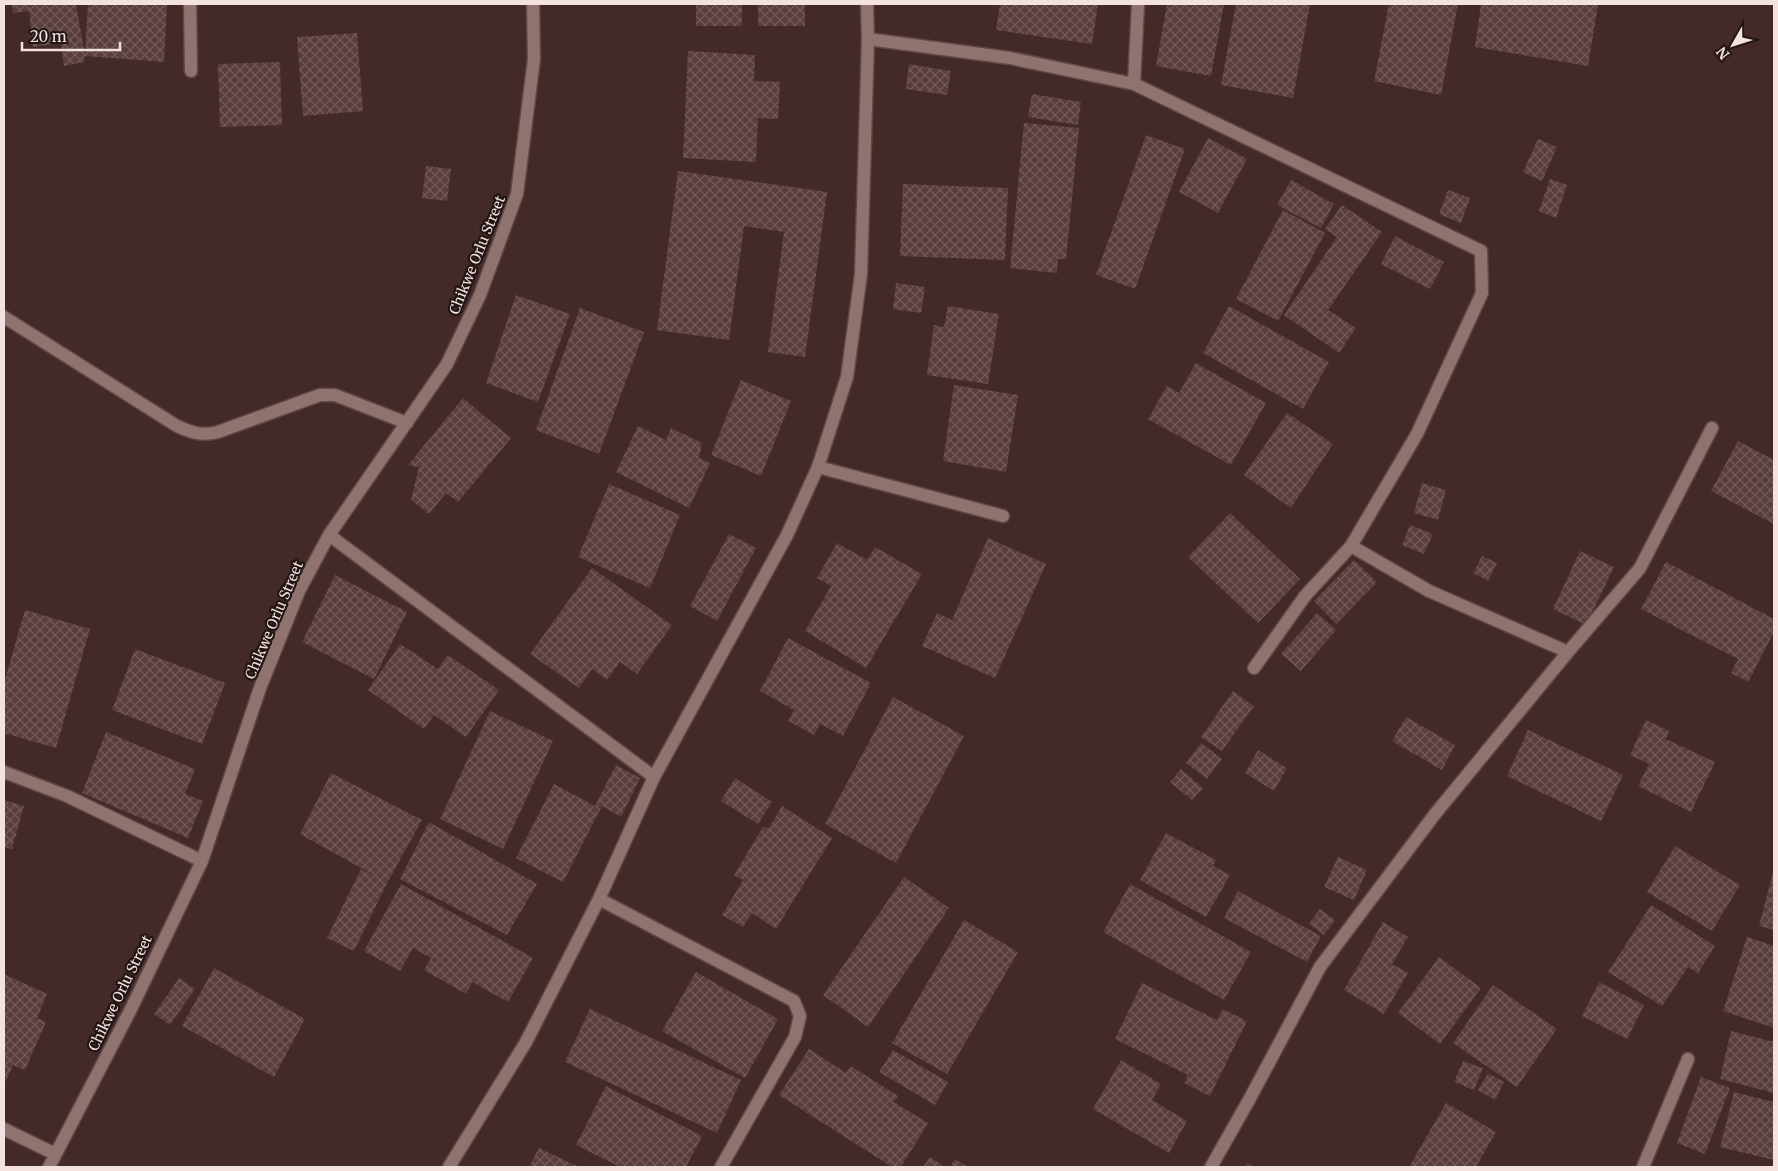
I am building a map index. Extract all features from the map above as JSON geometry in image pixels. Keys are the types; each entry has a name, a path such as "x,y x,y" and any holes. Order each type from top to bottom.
{"street":[{"path":"190,4 191,71"},
{"name":"Chikwe Orlu Street","path":"48,1167 131,1008 202,861 260,688 299,591 329,535 446,364 480,295 517,194 534,58 533,4"},
{"path":"449,1167 526,1042 599,899 654,777 787,534 818,467 847,377 861,274 868,38 867,4"},
{"path":"1134,84 1138,4"},
{"path":"868,38 1010,58 1134,84 1481,251 1482,293 1417,434 1351,546 1306,596 1254,668"},
{"path":"4,317 177,426 194,434 206,435 218,432 320,395 335,395 407,423"},
{"path":"1211,1167 1250,1100 1320,967 1435,814 1568,652 1640,568 1712,428"},
{"path":"818,467 1003,516"},
{"path":"329,535 654,777"},
{"path":"1351,546 1429,592 1568,652"},
{"path":"4,772 67,796 202,861"},
{"path":"599,899 794,1001 800,1016 795,1037 721,1167"},
{"path":"1643,1167 1688,1059"},
{"path":"4,1129 55,1154"}],"building":[{"path":"12,4 76,4 85,56 84,62 64,66 61,43 33,47 29,11 13,13"},
{"path":"88,4 167,4 164,62 85,56"},
{"path":"696,4 742,4 742,26 696,26"},
{"path":"758,4 805,4 805,26 758,26"},
{"path":"1000,4 1098,4 1092,44 996,30"},
{"path":"1167,4 1224,4 1211,76 1156,66"},
{"path":"1236,4 1310,4 1293,98 1221,85"},
{"path":"1389,4 1458,4 1441,95 1374,81"},
{"path":"1481,4 1598,5 1588,66 1475,47"},
{"path":"357,33 363,111 303,116 297,37"},
{"path":"688,51 755,55 754,81 780,82 778,119 758,118 756,162 683,158"},
{"path":"280,62 282,125 220,127 218,64"},
{"path":"909,64 951,71 947,95 906,89"},
{"path":"1032,94 1081,102 1078,125 1028,117"},
{"path":"1024,123 1079,128 1066,259 1058,259 1057,273 1010,268"},
{"path":"1146,135 1185,149 1135,289 1096,275"},
{"path":"1208,138 1247,159 1218,213 1179,192"},
{"path":"1538,139 1557,147 1542,181 1523,172"},
{"path":"426,166 451,169 447,201 422,198"},
{"path":"678,171 827,192 805,357 768,352 784,232 744,226 729,340 657,330"},
{"path":"1550,179 1567,185 1556,218 1539,211"},
{"path":"1291,180 1334,204 1321,228 1277,205"},
{"path":"903,184 1008,188 1005,260 900,256"},
{"path":"1448,190 1470,198 1461,223 1439,214"},
{"path":"1342,205 1382,232 1328,310 1356,328 1339,353 1284,315 1337,237 1325,229"},
{"path":"1283,210 1325,233 1278,321 1236,299"},
{"path":"1395,236 1444,262 1430,289 1381,264"},
{"path":"896,283 925,287 921,313 893,309"},
{"path":"516,295 570,314 538,402 486,383"},
{"path":"948,306 999,314 988,384 927,375 934,325 944,327"},
{"path":"1229,306 1329,362 1303,409 1203,353"},
{"path":"580,308 644,332 599,454 536,430"},
{"path":"1196,363 1266,403 1231,465 1148,419 1167,386 1179,393"},
{"path":"741,380 791,401 761,476 711,455"},
{"path":"954,385 1018,395 1006,472 943,461"},
{"path":"463,398 511,438 458,502 446,493 429,514 411,500 419,467 408,465"},
{"path":"1287,413 1333,444 1291,508 1244,475"},
{"path":"638,426 666,440 671,428 702,443 699,458 710,463 689,508 616,472"},
{"path":"1738,441 1774,460 1774,524 1711,491"},
{"path":"1422,483 1446,490 1438,520 1414,513"},
{"path":"609,484 680,515 650,588 578,557"},
{"path":"1230,513 1300,579 1258,623 1188,557"},
{"path":"1410,525 1433,534 1424,554 1402,545"},
{"path":"729,534 756,548 717,621 690,606"},
{"path":"988,538 1046,564 995,678 922,646 937,613 952,620"},
{"path":"837,543 867,560 875,547 922,574 866,668 805,631 831,586 817,578"},
{"path":"1580,551 1614,567 1586,625 1553,609"},
{"path":"1482,556 1497,563 1488,581 1473,573"},
{"path":"1354,560 1377,582 1336,624 1314,601"},
{"path":"1666,562 1774,619 1774,632 1748,682 1731,673 1738,659 1641,609"},
{"path":"592,568 672,625 637,674 620,662 607,680 592,669 579,688 530,654"},
{"path":"335,575 407,612 374,679 302,642"},
{"path":"25,610 90,629 56,748 4,733 4,683"},
{"path":"1317,613 1336,630 1301,671 1281,654"},
{"path":"788,638 871,683 843,736 820,724 814,735 788,721 794,710 760,691"},
{"path":"400,644 438,669 448,655 499,690 466,737 434,715 424,729 368,690"},
{"path":"135,649 225,683 202,744 112,710"},
{"path":"1233,691 1254,706 1222,751 1201,737"},
{"path":"893,697 964,736 896,863 825,824"},
{"path":"490,711 553,741 503,849 440,819"},
{"path":"1406,717 1455,745 1442,770 1392,741"},
{"path":"1646,720 1669,731 1666,739 1715,762 1691,812 1638,786 1649,764 1630,755"},
{"path":"1528,730 1623,775 1601,821 1507,776"},
{"path":"106,732 195,769 185,794 203,801 188,838 82,793"},
{"path":"1201,743 1222,759 1207,779 1186,763"},
{"path":"1258,750 1287,768 1274,791 1245,773"},
{"path":"616,765 640,778 621,817 602,806 563,882 516,858 554,784 595,806"},
{"path":"1181,769 1203,788 1192,800 1170,782"},
{"path":"331,773 422,820 387,883 354,951 327,938 361,869 377,877 300,834"},
{"path":"735,778 772,802 758,824 721,801"},
{"path":"4,800 24,806 12,849 4,847"},
{"path":"782,806 832,838 776,929 752,913 743,927 722,915 743,880 734,875 763,827 769,828"},
{"path":"429,822 537,884 507,935 400,879"},
{"path":"1166,833 1216,860 1213,866 1230,875 1206,917 1140,880"},
{"path":"1675,846 1740,885 1712,931 1647,892"},
{"path":"1338,857 1367,870 1354,900 1324,887"},
{"path":"1774,868 1774,930 1759,926"},
{"path":"904,877 949,908 868,1027 823,995"},
{"path":"401,884 533,958 508,1002 472,982 466,994 424,970 431,958 413,948 400,971 364,951"},
{"path":"1130,884 1251,952 1224,1000 1103,932"},
{"path":"1238,891 1321,936 1307,962 1224,918"},
{"path":"1651,905 1715,946 1698,973 1688,967 1662,1006 1608,972"},
{"path":"1320,909 1335,920 1324,935 1309,924"},
{"path":"964,920 1018,952 947,1074 892,1043"},
{"path":"1383,922 1408,937 1392,964 1408,973 1384,1014 1344,990"},
{"path":"1747,937 1774,946 1774,1028 1723,1011"},
{"path":"1439,957 1481,988 1440,1044 1398,1013"},
{"path":"214,968 305,1019 274,1077 182,1026"},
{"path":"696,972 778,1019 745,1078 662,1031"},
{"path":"4,974 47,994 37,1018 46,1022 25,1070 13,1065 6,1081 4,1080"},
{"path":"179,978 195,989 170,1025 154,1014"},
{"path":"1599,982 1644,1005 1627,1039 1582,1016"},
{"path":"1142,983 1217,1020 1223,1009 1247,1021 1210,1096 1184,1083 1188,1075 1115,1039"},
{"path":"1493,985 1557,1029 1517,1087 1453,1043"},
{"path":"590,1009 741,1080 717,1133 565,1062"},
{"path":"1731,1031 1774,1042 1774,1093 1720,1079"},
{"path":"809,1049 846,1073 851,1066 898,1096 894,1102 928,1123 901,1167 892,1167 779,1095"},
{"path":"893,1050 948,1082 935,1105 879,1072"},
{"path":"1121,1060 1161,1084 1152,1100 1187,1121 1169,1153 1093,1109"},
{"path":"1463,1061 1483,1068 1474,1090 1454,1082"},
{"path":"1488,1073 1504,1082 1495,1100 1478,1090"},
{"path":"1701,1077 1730,1088 1705,1154 1677,1143"},
{"path":"606,1086 702,1136 686,1167 620,1167 576,1145"},
{"path":"1734,1092 1774,1102 1774,1160 1720,1147"},
{"path":"1446,1103 1496,1132 1476,1167 1409,1167"},
{"path":"539,1148 579,1167 529,1167"},
{"path":"930,1157 945,1167 923,1167"},
{"path":"955,1159 968,1167 950,1167"},
{"path":"1248,1163 1256,1167 1245,1167"}]}
